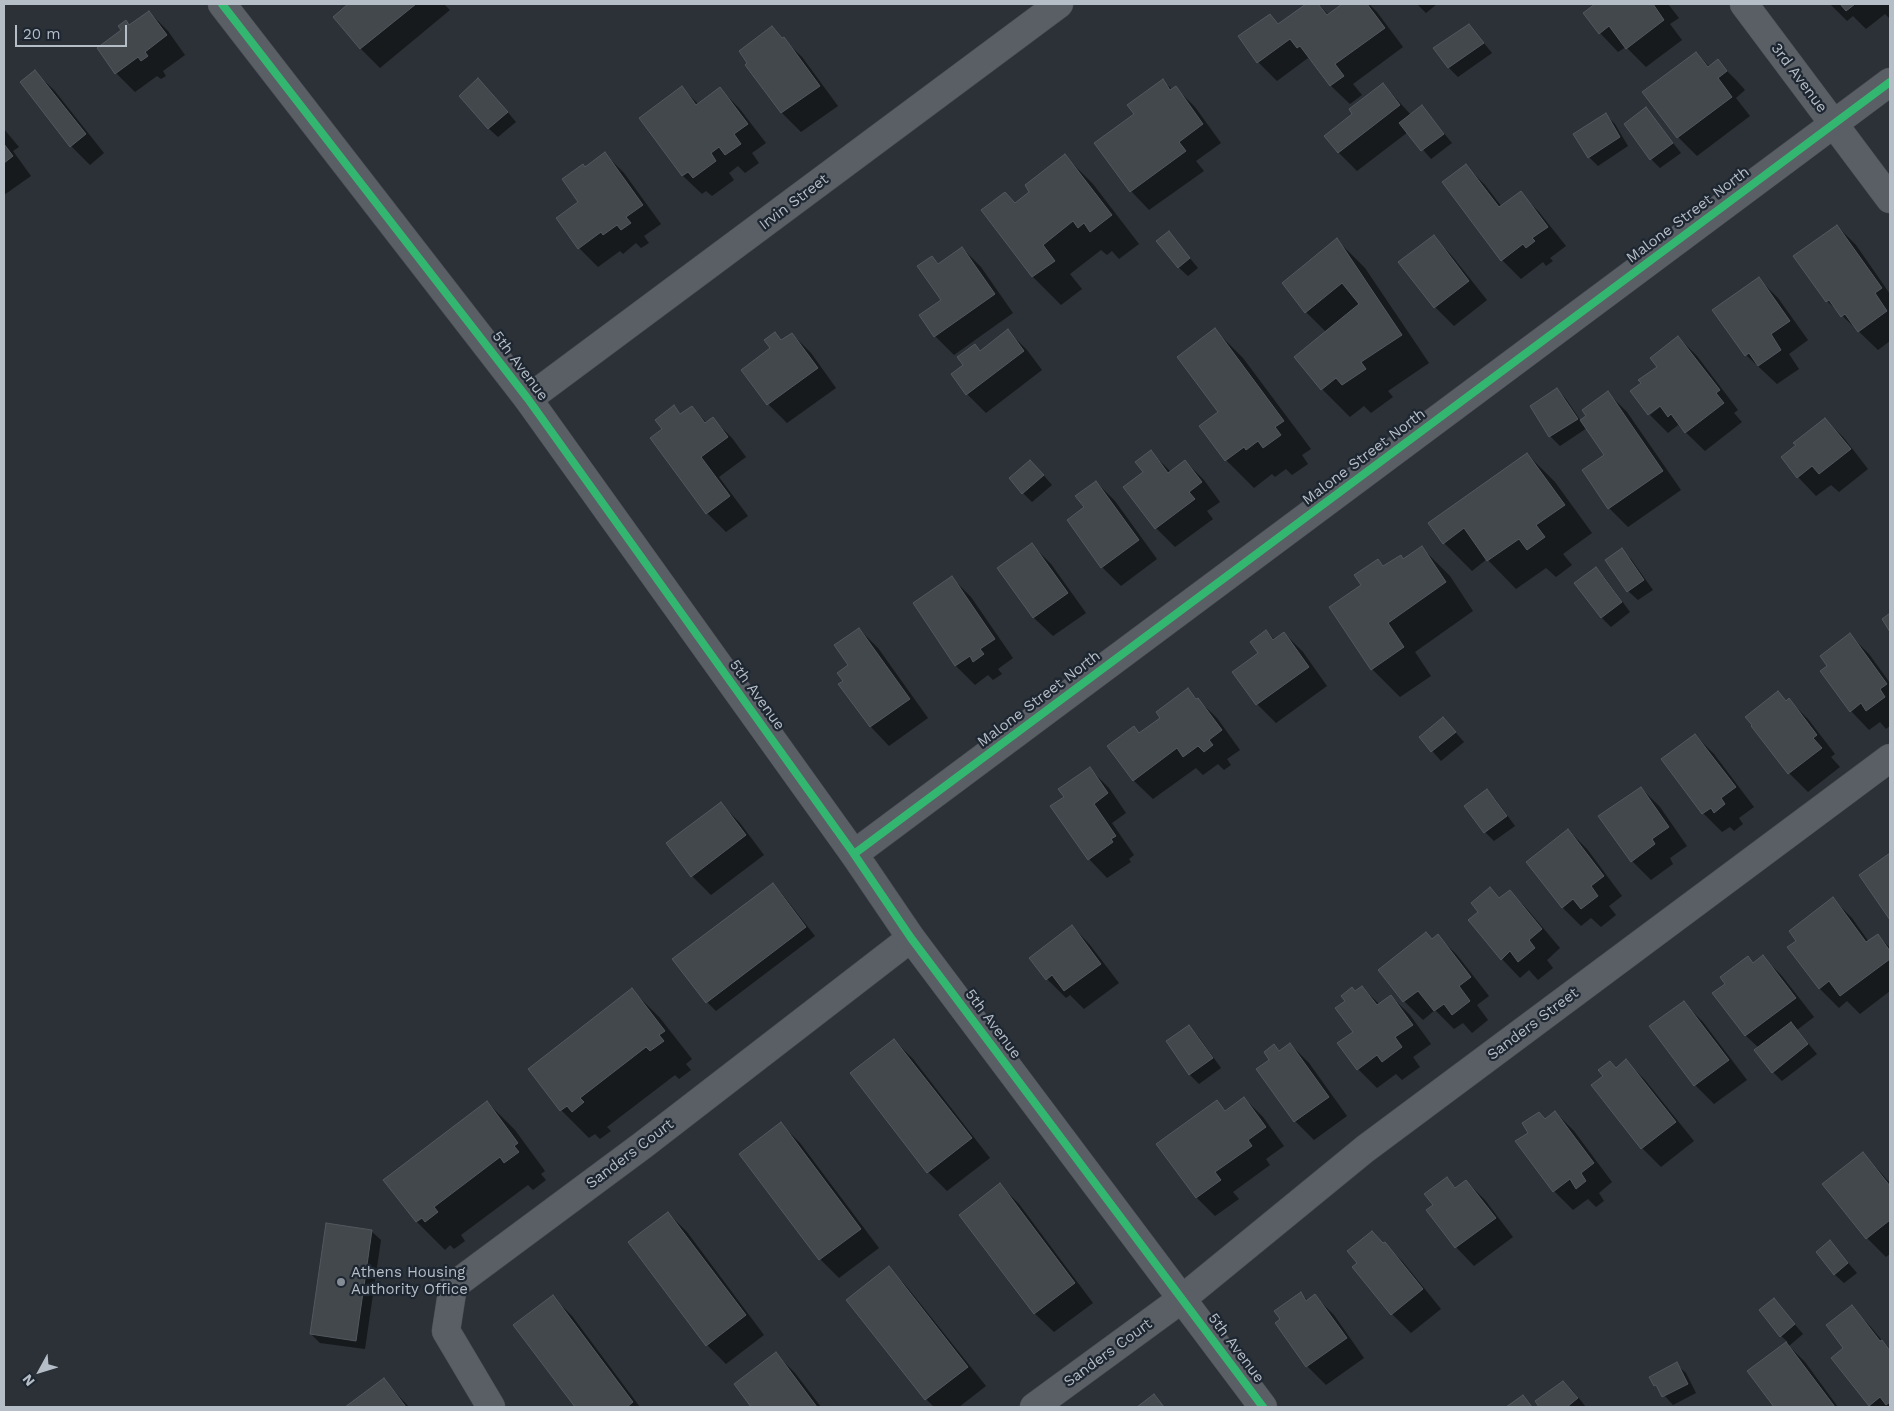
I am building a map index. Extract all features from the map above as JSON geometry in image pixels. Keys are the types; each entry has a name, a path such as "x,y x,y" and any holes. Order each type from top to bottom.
{"street":[{"name":"5th Avenue","path":"222,4 528,399 854,854 911,938 1264,1407"},
{"name":"Irvin Street","path":"528,399 1059,4"},
{"name":"3rd Avenue","path":"1744,4 1890,200"},
{"name":"Malone Street North","path":"854,854 1890,82"},
{"name":"Sanders Street","path":"1183,1298 1365,1149 1890,758"},
{"name":"Sanders Court","path":"491,1407 446,1330 453,1286 650,1139 911,938"},
{"name":"Sanders Court","path":"1034,1407 1183,1298"}],"building":[{"path":"348,4 416,4 360,49 333,17"},
{"path":"1306,4 1318,4 1327,15 1342,4 1367,4 1385,28 1335,64 1344,76 1330,86 1300,46 1297,48 1290,39 1257,63 1238,36 1270,14 1278,24"},
{"path":"1595,4 1653,4 1664,20 1626,49 1609,26 1599,34 1583,13"},
{"path":"1840,4 1855,4 1846,11"},
{"path":"149,11 167,35 145,52 148,56 141,61 138,57 115,74 97,48 121,30 118,26 126,20 129,25"},
{"path":"1469,24 1484,43 1448,68 1433,48"},
{"path":"772,26 782,38 784,37 820,86 781,113 745,65 747,63 739,51"},
{"path":"1696,52 1708,67 1718,59 1727,71 1718,78 1732,97 1677,138 1642,92"},
{"path":"35,70 86,134 70,147 20,82"},
{"path":"478,78 508,112 488,129 459,96"},
{"path":"1163,79 1170,90 1176,86 1203,124 1179,142 1186,151 1130,192 1094,143 1134,114 1127,105"},
{"path":"1383,83 1400,105 1338,153 1324,136 1352,114 1349,109"},
{"path":"682,86 696,105 720,87 748,124 734,134 741,144 725,155 719,147 711,153 716,161 693,178 688,172 682,176 639,118"},
{"path":"1422,105 1444,134 1421,151 1399,123"},
{"path":"1646,107 1673,143 1650,160 1624,124"},
{"path":"1606,113 1620,137 1588,158 1573,134"},
{"path":"4,144 13,156 4,163"},
{"path":"605,152 643,205 626,217 631,223 621,230 617,225 603,235 601,232 578,249 556,218 578,202 562,179 583,164 585,167"},
{"path":"1065,154 1112,215 1090,232 1084,223 1078,228 1073,221 1043,245 1055,261 1032,277 981,210 1005,192 1015,203 1029,192 1025,185"},
{"path":"1466,164 1499,207 1521,191 1548,227 1532,238 1535,241 1526,248 1523,244 1501,261 1442,182"},
{"path":"1837,225 1882,288 1875,293 1887,311 1858,332 1845,314 1841,317 1829,300 1826,302 1793,256"},
{"path":"1169,231 1190,258 1178,268 1156,241"},
{"path":"1434,235 1469,281 1434,308 1398,262"},
{"path":"1337,238 1402,335 1361,362 1366,369 1342,385 1336,378 1321,390 1294,357 1359,304 1342,283 1305,313 1282,283"},
{"path":"962,247 995,294 934,337 919,315 941,300 917,266 932,256 938,264"},
{"path":"1759,277 1790,321 1771,334 1781,350 1758,366 1749,353 1745,356 1712,310"},
{"path":"1215,328 1284,421 1275,427 1281,435 1263,448 1258,441 1246,450 1244,447 1225,461 1199,426 1218,412 1177,357"},
{"path":"1008,329 1024,351 966,395 951,374 963,365 957,357 975,344 980,351"},
{"path":"775,332 781,340 792,333 818,368 767,405 741,370 770,348 764,340"},
{"path":"1678,336 1720,390 1716,393 1724,403 1685,433 1671,414 1668,417 1660,406 1648,415 1630,391 1641,383 1638,380 1657,367 1650,358"},
{"path":"1557,388 1578,419 1549,437 1530,406"},
{"path":"1608,391 1663,471 1608,509 1582,470 1604,455 1580,420 1586,416 1582,410"},
{"path":"674,405 680,414 692,406 705,423 713,417 728,437 701,457 730,496 706,514 650,438 662,429 655,420"},
{"path":"1825,418 1851,449 1819,474 1812,466 1797,478 1781,457 1796,445 1793,443"},
{"path":"1151,450 1168,473 1185,460 1202,482 1189,492 1195,499 1155,529 1123,487 1143,472 1135,462"},
{"path":"1527,453 1565,505 1536,525 1545,537 1527,550 1519,539 1487,561 1464,528 1443,544 1428,523"},
{"path":"1030,460 1044,475 1022,494 1009,478"},
{"path":"1096,481 1139,540 1101,568 1067,520 1084,507 1075,496"},
{"path":"1032,543 1068,593 1033,618 997,568"},
{"path":"1422,546 1446,582 1388,623 1404,647 1371,670 1329,607 1361,585 1354,575 1378,559 1383,566 1401,555 1403,559"},
{"path":"1622,548 1644,580 1627,592 1605,560"},
{"path":"1596,567 1622,602 1601,618 1574,583"},
{"path":"952,576 995,639 980,649 984,654 973,662 970,656 955,666 913,603"},
{"path":"1890,613 1890,632 1882,619"},
{"path":"859,628 910,699 870,727 838,684 843,681 837,673 848,665 834,645"},
{"path":"1266,630 1273,640 1284,632 1309,667 1256,705 1232,672 1258,653 1250,642"},
{"path":"1850,633 1887,684 1880,689 1885,697 1866,711 1861,703 1850,712 1820,671 1827,666 1820,656"},
{"path":"1188,688 1222,730 1209,740 1213,745 1204,752 1198,746 1183,757 1177,748 1133,781 1107,746 1134,726 1139,733 1160,718 1156,712"},
{"path":"1778,691 1786,701 1789,698 1817,735 1813,738 1822,748 1788,774 1745,717"},
{"path":"1443,717 1456,732 1431,752 1419,737"},
{"path":"1695,734 1736,787 1721,798 1725,804 1714,813 1711,808 1702,814 1661,759"},
{"path":"1090,767 1108,793 1094,804 1116,836 1111,839 1113,842 1088,860 1050,806 1064,797 1058,789"},
{"path":"1641,787 1669,827 1652,839 1655,844 1631,862 1598,816"},
{"path":"1487,789 1507,816 1484,833 1464,806"},
{"path":"721,802 746,835 691,877 666,843"},
{"path":"1568,829 1604,876 1591,886 1598,896 1581,909 1573,899 1562,908 1526,862"},
{"path":"1890,853 1890,920 1859,875"},
{"path":"773,883 806,927 706,1003 672,959"},
{"path":"1490,887 1499,898 1510,890 1542,929 1529,940 1535,948 1518,962 1510,951 1501,960 1468,920 1478,912 1471,903"},
{"path":"1833,897 1866,942 1878,934 1890,951 1890,959 1840,996 1829,981 1819,989 1787,947 1796,941 1789,931"},
{"path":"1072,925 1101,964 1064,991 1052,975 1046,980 1029,958"},
{"path":"1426,932 1432,939 1438,934 1471,977 1459,986 1470,1001 1452,1015 1444,1004 1434,1011 1418,991 1403,1002 1378,970"},
{"path":"1763,955 1796,998 1745,1036 1712,993 1725,984 1720,977 1748,956 1753,963"},
{"path":"1362,986 1377,1005 1391,995 1413,1025 1395,1037 1402,1047 1382,1062 1377,1055 1357,1070 1337,1043 1353,1032 1335,1008 1345,1001 1341,996 1352,987 1355,991"},
{"path":"632,988 665,1031 659,1035 664,1041 650,1051 646,1047 580,1098 584,1102 572,1112 567,1106 560,1111 528,1069"},
{"path":"1684,1001 1729,1060 1694,1086 1649,1026"},
{"path":"1791,1022 1808,1044 1772,1073 1754,1050"},
{"path":"1189,1025 1213,1058 1189,1075 1166,1041"},
{"path":"894,1039 972,1138 927,1173 850,1073"},
{"path":"1290,1043 1329,1097 1294,1122 1256,1069 1269,1060 1264,1052 1274,1044 1279,1051"},
{"path":"1626,1059 1676,1122 1641,1149 1591,1085 1603,1076 1598,1070 1610,1061 1616,1068"},
{"path":"1244,1097 1266,1127 1248,1140 1252,1146 1215,1172 1221,1180 1196,1198 1156,1144 1217,1100 1225,1111"},
{"path":"487,1101 518,1143 514,1146 519,1152 504,1163 500,1157 434,1207 438,1212 425,1222 422,1218 416,1222 383,1180"},
{"path":"1555,1111 1594,1163 1581,1173 1586,1181 1576,1189 1570,1179 1553,1192 1515,1141 1528,1133 1522,1123 1539,1112 1545,1119"},
{"path":"781,1122 861,1229 819,1260 739,1154"},
{"path":"1863,1152 1890,1186 1890,1220 1866,1239 1822,1184"},
{"path":"1447,1177 1455,1188 1466,1180 1496,1218 1455,1248 1426,1210 1433,1205 1424,1194"},
{"path":"1000,1183 1075,1283 1034,1314 959,1215"},
{"path":"668,1212 746,1315 706,1346 628,1242"},
{"name":"Athens Housing Authority Office","path":"326,1223 372,1230 356,1341 310,1334"},
{"path":"1372,1231 1383,1243 1385,1242 1423,1289 1391,1315 1352,1267 1357,1263 1347,1251"},
{"path":"1830,1240 1848,1263 1834,1275 1816,1252"},
{"path":"889,1266 968,1367 925,1400 846,1300"},
{"path":"1301,1292 1306,1301 1315,1294 1347,1338 1306,1367 1275,1323 1280,1319 1274,1311"},
{"path":"553,1295 633,1402 627,1407 575,1407 513,1325"},
{"path":"1774,1298 1795,1324 1780,1337 1759,1310"},
{"path":"1852,1305 1890,1351 1890,1402 1886,1405 1880,1397 1869,1406 1831,1358 1843,1348 1826,1325"},
{"path":"1786,1342 1835,1407 1774,1407 1747,1371"},
{"path":"776,1352 817,1407 751,1407 734,1384"},
{"path":"1677,1362 1688,1384 1662,1397 1656,1385 1654,1386 1649,1377"},
{"path":"384,1378 406,1407 345,1407"},
{"path":"1563,1381 1578,1398 1567,1407 1539,1407 1535,1401"},
{"path":"1154,1394 1164,1407 1137,1407"},
{"path":"1523,1395 1532,1407 1506,1407"}],"cycle path":[{"path":"222,4 528,399 854,854 911,938 1263,1407"},
{"path":"854,854 1890,82"}],"place":[{"name":"Athens Housing Authority Office","path":"341,1282"}]}
